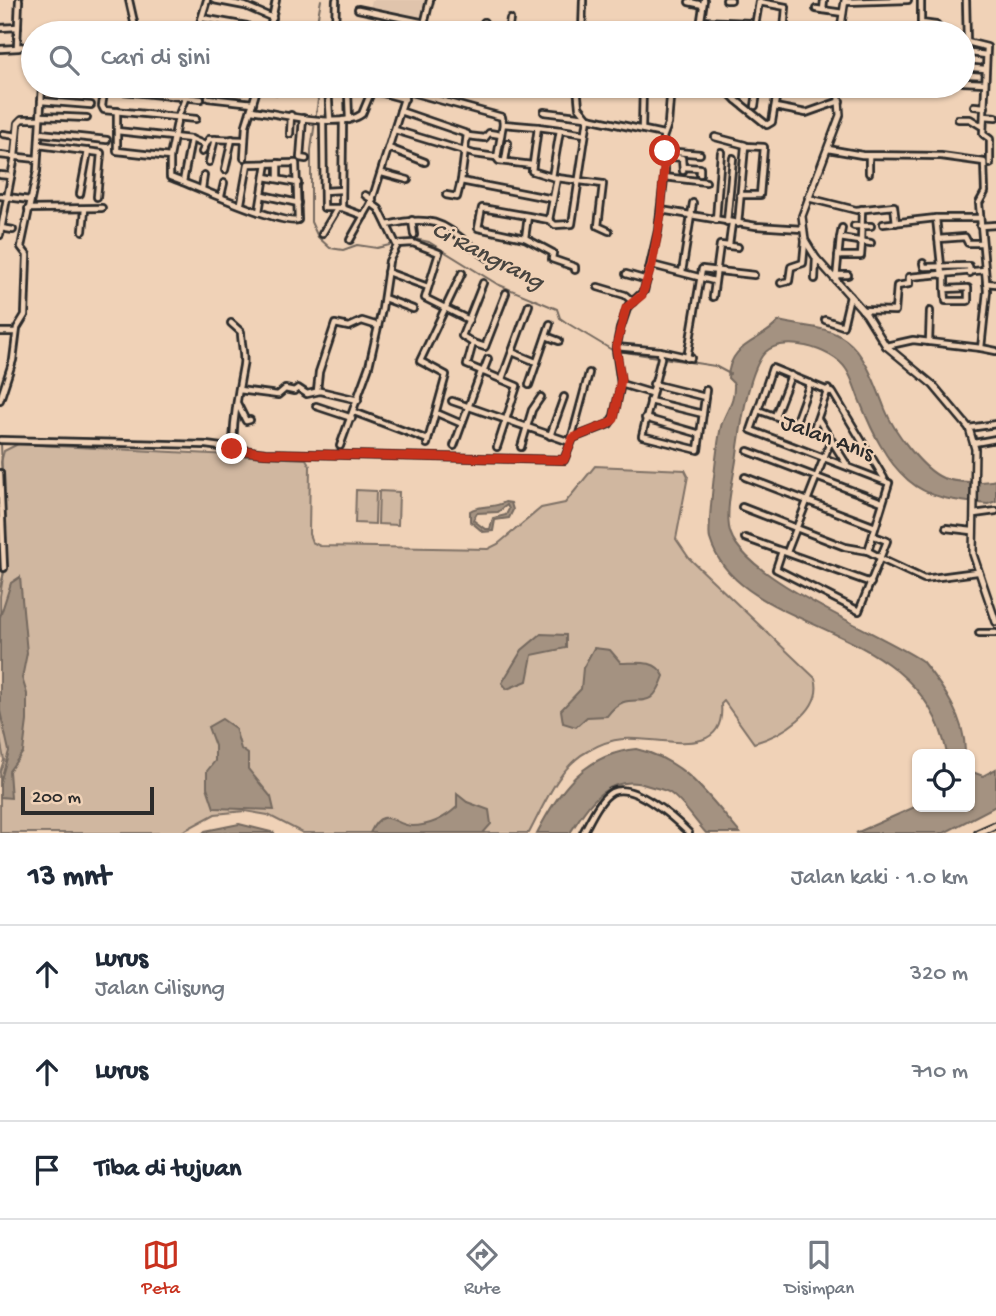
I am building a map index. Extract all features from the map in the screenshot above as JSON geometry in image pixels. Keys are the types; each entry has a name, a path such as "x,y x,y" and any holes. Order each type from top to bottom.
{"street":[{"path":"0,50 19,48 19,0"},
{"path":"128,0 133,21"},
{"path":"201,21 207,0"},
{"path":"214,0 242,5 273,18"},
{"path":"272,21 276,0"},
{"path":"335,0 335,21"},
{"path":"425,21 430,0"},
{"path":"582,21 583,0"},
{"path":"823,10 824,0"},
{"path":"842,21 845,1 908,0"},
{"path":"920,0 921,21"},
{"path":"966,0 966,21"},
{"path":"689,2 702,2 701,21"},
{"path":"755,21 759,2 786,7 785,21"},
{"path":"358,9 415,21"},
{"path":"816,9 843,13"},
{"path":"202,18 219,21"},
{"path":"0,28 18,27"},
{"path":"975,45 986,46 983,136 990,139 990,164 985,192 979,201 986,283 981,348"},
{"path":"975,54 986,55"},
{"path":"975,68 985,69"},
{"path":"975,83 985,83"},
{"path":"0,400 13,360 16,332 25,315 27,255 21,246 38,159 42,98"},
{"path":"103,98 104,110 196,119"},
{"path":"183,98 173,137 168,176 266,216 293,222 298,219 296,163 247,166 241,204"},
{"path":"194,98 253,103"},
{"path":"244,158 245,139 254,98"},
{"path":"329,98 331,120"},
{"path":"322,234 340,208 350,119 348,98"},
{"path":"251,110 319,120 350,119 365,110 369,98"},
{"path":"350,240 372,202 404,99 400,98"},
{"path":"440,98 502,117 497,158"},
{"path":"560,130 549,219 551,224 571,224 587,117 579,107 578,98"},
{"path":"642,129 643,98"},
{"path":"452,401 506,422 570,441 612,421 621,384 616,351 624,314 642,295 652,265 661,210 664,135 668,124 670,98"},
{"path":"736,98 767,125 772,122 776,98"},
{"path":"755,106 756,98"},
{"path":"775,107 806,113 841,100 840,115 802,216 805,240 816,258 836,277 887,346 933,385 969,428 974,443 972,531 977,572 996,622"},
{"path":"41,101 91,105"},
{"path":"974,106 985,107"},
{"path":"117,111 118,151 170,157"},
{"path":"400,111 465,132 468,136 485,138 489,133 501,135"},
{"path":"544,112 587,117 664,135"},
{"path":"290,134 292,115"},
{"path":"984,116 996,117"},
{"path":"0,235 3,196 11,176 16,136 21,120 87,118"},
{"path":"303,118 300,158 306,159"},
{"path":"958,118 970,119 983,127"},
{"path":"319,120 324,208 340,208 364,216"},
{"path":"503,124 585,134"},
{"path":"538,127 534,173 603,184 598,226 608,231"},
{"path":"395,130 465,151 533,165"},
{"path":"117,131 191,139 203,144"},
{"path":"40,133 107,140"},
{"path":"3,134 16,136"},
{"path":"446,195 457,197 468,136"},
{"path":"715,137 764,147 760,195 740,195"},
{"path":"183,182 191,139"},
{"path":"202,152 208,139 245,139"},
{"path":"209,162 215,139"},
{"path":"225,170 232,139"},
{"path":"505,161 508,142"},
{"path":"39,145 100,153 97,197"},
{"path":"732,223 740,195 746,145"},
{"path":"389,148 425,162"},
{"path":"828,149 869,156 941,156 990,164"},
{"path":"80,194 88,151"},
{"path":"716,220 721,152"},
{"path":"665,154 700,154"},
{"path":"665,154 682,158 683,169 700,168 701,174"},
{"path":"0,155 38,159"},
{"path":"869,156 869,173"},
{"path":"729,245 733,158"},
{"path":"259,212 267,163"},
{"path":"278,163 278,178"},
{"path":"382,173 408,180"},
{"path":"0,175 11,176"},
{"path":"202,189 204,175"},
{"path":"265,177 298,183"},
{"path":"664,177 706,182"},
{"path":"461,181 553,199"},
{"path":"221,196 223,183"},
{"path":"324,191 342,191"},
{"path":"262,195 298,202"},
{"path":"340,446 358,400 379,326 387,272 396,242 379,209 365,195"},
{"path":"3,196 30,200"},
{"path":"808,198 849,209 894,206 896,223"},
{"path":"682,272 693,203"},
{"path":"549,219 483,205 479,229 525,237 553,253 552,259 575,267 575,270"},
{"path":"28,209 102,208"},
{"path":"83,231 85,209"},
{"path":"838,256 862,256 862,209"},
{"path":"661,210 732,223 802,229"},
{"path":"525,237 528,216"},
{"path":"387,225 423,218 444,226 488,258"},
{"path":"883,224 936,218 979,218"},
{"path":"936,218 946,301 968,301 968,288 945,289"},
{"path":"412,220 414,235"},
{"path":"980,226 996,225"},
{"path":"853,226 871,226"},
{"path":"1,228 13,230"},
{"path":"834,229 842,230 836,277"},
{"path":"938,239 965,237 968,243 982,243"},
{"path":"840,238 871,243"},
{"path":"781,283 789,281 791,267 803,262 805,240"},
{"path":"396,242 413,243 439,253 426,298 469,320"},
{"path":"713,297 720,245 738,247"},
{"path":"815,279 816,258"},
{"path":"923,263 924,267 969,266 970,273"},
{"path":"652,265 714,281"},
{"path":"616,351 689,358 702,269 754,275"},
{"path":"862,310 895,312 898,285 909,284 909,277 985,270"},
{"path":"387,272 428,287"},
{"path":"354,412 427,442 446,375 419,362 461,273"},
{"path":"626,274 647,280"},
{"path":"836,277 848,275"},
{"path":"483,283 461,336 473,343 485,347 506,293"},
{"path":"986,283 996,284"},
{"path":"598,288 625,295 633,302"},
{"path":"825,320 844,326 850,296"},
{"path":"384,298 413,309"},
{"path":"502,379 529,305"},
{"path":"929,342 930,311"},
{"path":"317,391 319,372 335,324 349,327 362,321 379,326"},
{"path":"231,323 240,331 243,346 239,390 233,408 233,443"},
{"path":"529,385 550,324"},
{"path":"0,332 16,332"},
{"path":"546,336 559,341"},
{"path":"887,346 903,340 996,351"},
{"path":"473,343 466,364 517,386 497,447"},
{"path":"512,352 536,362"},
{"path":"661,355 642,436 698,451 706,390"},
{"path":"454,446 488,359"},
{"path":"830,438 758,410 772,368 828,389 884,479"},
{"path":"0,440 206,445 265,453 564,460 589,373"},
{"path":"775,416 791,375"},
{"path":"795,424 810,383"},
{"path":"621,384 651,393"},
{"path":"653,384 705,397"},
{"path":"239,390 278,396 286,388 295,391 299,388 314,394 317,391 358,400"},
{"path":"813,430 828,389"},
{"path":"521,447 532,410 541,397"},
{"path":"551,436 564,397"},
{"path":"650,401 702,414"},
{"path":"237,402 246,421 250,419"},
{"path":"316,406 352,418"},
{"name":"Jalan Anis","path":"758,410 751,430 884,479 889,483 881,502"},
{"path":"439,414 462,424"},
{"path":"645,418 700,434"},
{"path":"818,419 847,465"},
{"path":"969,428 996,425"},
{"path":"830,438 797,528 776,569 858,611 887,541 873,536"},
{"path":"974,443 996,439"},
{"path":"748,451 881,502 868,551"},
{"path":"0,473 4,568"},
{"path":"745,477 873,526"},
{"path":"742,507 845,547 868,551 887,564 924,579 977,572"},
{"path":"973,513 996,511"},
{"path":"946,528 972,531"},
{"path":"745,538 871,583"},
{"path":"979,634 996,633"},
{"path":"583,833 606,798 612,792 624,790 662,808 689,833"},
{"path":"978,833 996,825"}],"shaded area":[{"path":"372,0 428,0 424,21 370,9"},
{"path":"779,321 813,327 846,340 870,372 894,427 926,466 943,478 955,481 996,480 996,501 988,504 936,496 917,487 900,472 880,445 846,369 830,355 806,346 780,345 762,356 752,377 745,403 729,500 729,527 737,546 756,565 782,584 922,661 952,704 962,728 965,749 945,749 931,709 903,676 868,651 756,595 727,571 710,539 711,501 720,431 734,390 734,384 728,378 730,366 740,350"},
{"path":"18,444 306,459 310,466 309,534 312,542 320,546 488,549 498,544 541,508 565,503 595,466 685,470 688,476 676,539 689,558 815,678 813,701 807,711 787,728 754,743 724,701 721,704 720,722 713,734 701,740 670,742 623,739 596,747 578,758 561,776 529,833 303,833 268,815 245,811 215,814 180,833 0,833 0,772 4,760 0,739 0,596 7,550 1,462 4,451"},
{"path":"356,490 376,491 375,524 355,523"},
{"path":"379,491 399,492 398,525 378,524"},
{"path":"505,502 511,503 513,510 509,518 495,520 493,531 483,532 470,521 470,511","holes":["507,505 509,509 506,515 493,518 490,529 485,529 473,520 477,513 498,512"]},
{"path":"20,577 27,653 22,678 27,694 27,721 23,752 9,771 11,798 0,797 0,783 9,751 0,711 0,617 11,583"},
{"path":"541,634 566,635 566,648 532,655 527,681 507,689 502,683 522,650"},
{"path":"594,648 610,650 621,663 651,664 664,676 658,690 646,700 624,702 607,716 587,717 576,727 563,723 561,710 581,689 583,668"},
{"path":"222,719 235,728 241,749 248,754 248,769 271,797 274,810 214,808 207,787 207,771 215,761 215,746 208,727"},
{"path":"636,749 669,762 695,781 740,833 706,833 670,793 635,783 622,783 611,787 593,801 570,833 537,833 555,802 588,766 618,752"},
{"path":"996,769 996,806 944,833 856,833 912,808 912,812 975,812 975,773 983,776"},
{"path":"457,794 467,802 489,810 491,824 483,833 370,833 375,824 384,818 412,826 436,821 457,807"},
{"path":"239,824 275,833 203,833 205,831"}],"waterway":[{"name":"Ci Rangrang","path":"317,21 321,0"},
{"name":"Ci Rangrang","path":"318,98 311,150 311,222 318,237 330,248 343,250 357,245 377,248 415,239 429,242 497,284 557,309 560,318 612,350 715,366 730,374"},
{"path":"1,443 2,472"},
{"path":"0,587 5,569"}],"route":[{"path":"232,449 265,453 564,460 570,440 614,419 621,384 621,368 616,347 626,308 642,295 652,265 661,214 665,151"}]}
